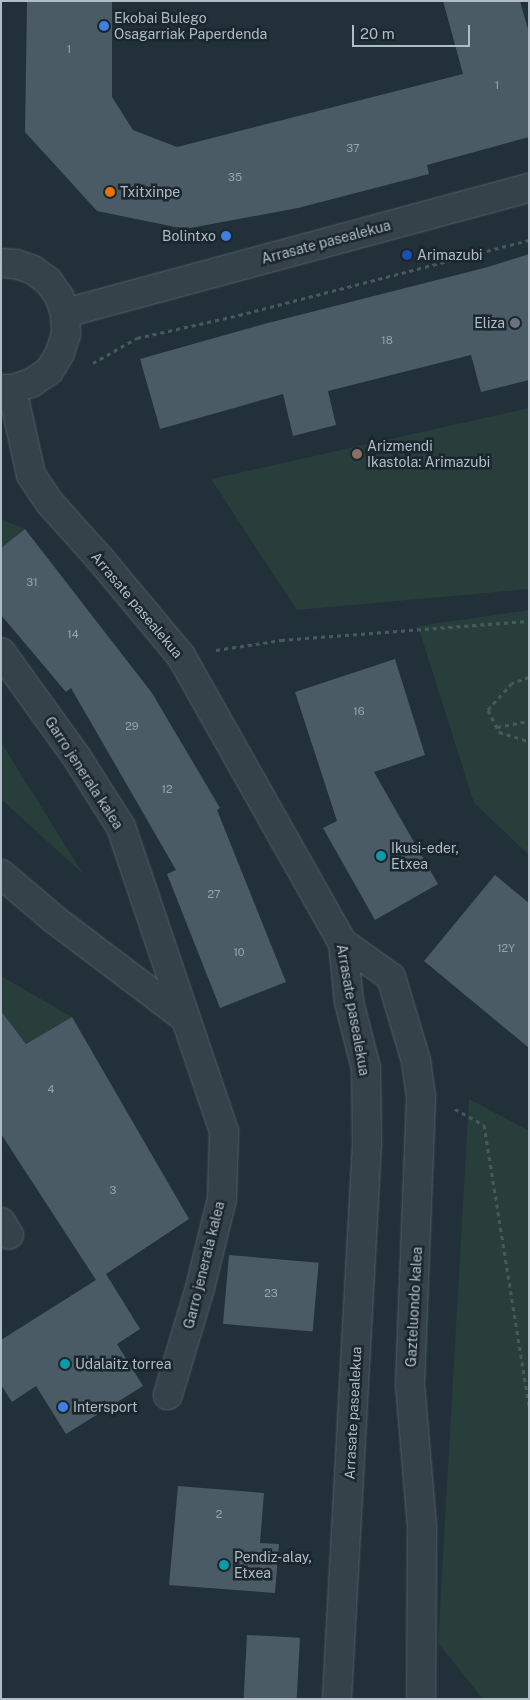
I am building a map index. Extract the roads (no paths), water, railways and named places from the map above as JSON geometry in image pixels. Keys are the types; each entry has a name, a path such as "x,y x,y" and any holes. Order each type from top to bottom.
{"street":[{"name":"Arrasate pasealekua","path":"65,313 529,188"},
{"path":"1,263 16,264 33,270 48,281 59,296 65,313 66,334 60,353 48,371 32,383 7,389"},
{"name":"Arrasate pasealekua","path":"7,389 31,476 50,503 101,560 181,656 343,943 349,1002 366,1068 367,1144 336,1699"},
{"name":"Garro jenerala kalea","path":"1,652 76,756 121,827 224,1132 222,1199 200,1288 168,1395"},
{"path":"1,874 54,919 184,1018"},
{"name":"Gazteluondo kalea","path":"343,943 391,977 416,1060 421,1098 410,1384 422,1527 421,1699"}],"place":[{"name":"Ekobai Bulego Osagarriak Paperdenda","path":"104,26"},
{"name":"Txitxinpe","path":"110,192"},
{"name":"Bolintxo","path":"226,236"},
{"name":"Arimazubi","path":"407,255"},
{"name":"Eliza","path":"515,323"},
{"name":"Arizmendi Ikastola: Arimazubi","path":"357,454"},
{"name":"Ikusi-eder, Etxea","path":"381,856"},
{"name":"Udalaitz torrea","path":"65,1364"},
{"name":"Intersport","path":"63,1407"},
{"name":"Pendiz-alay, Etxea","path":"224,1565"}]}
